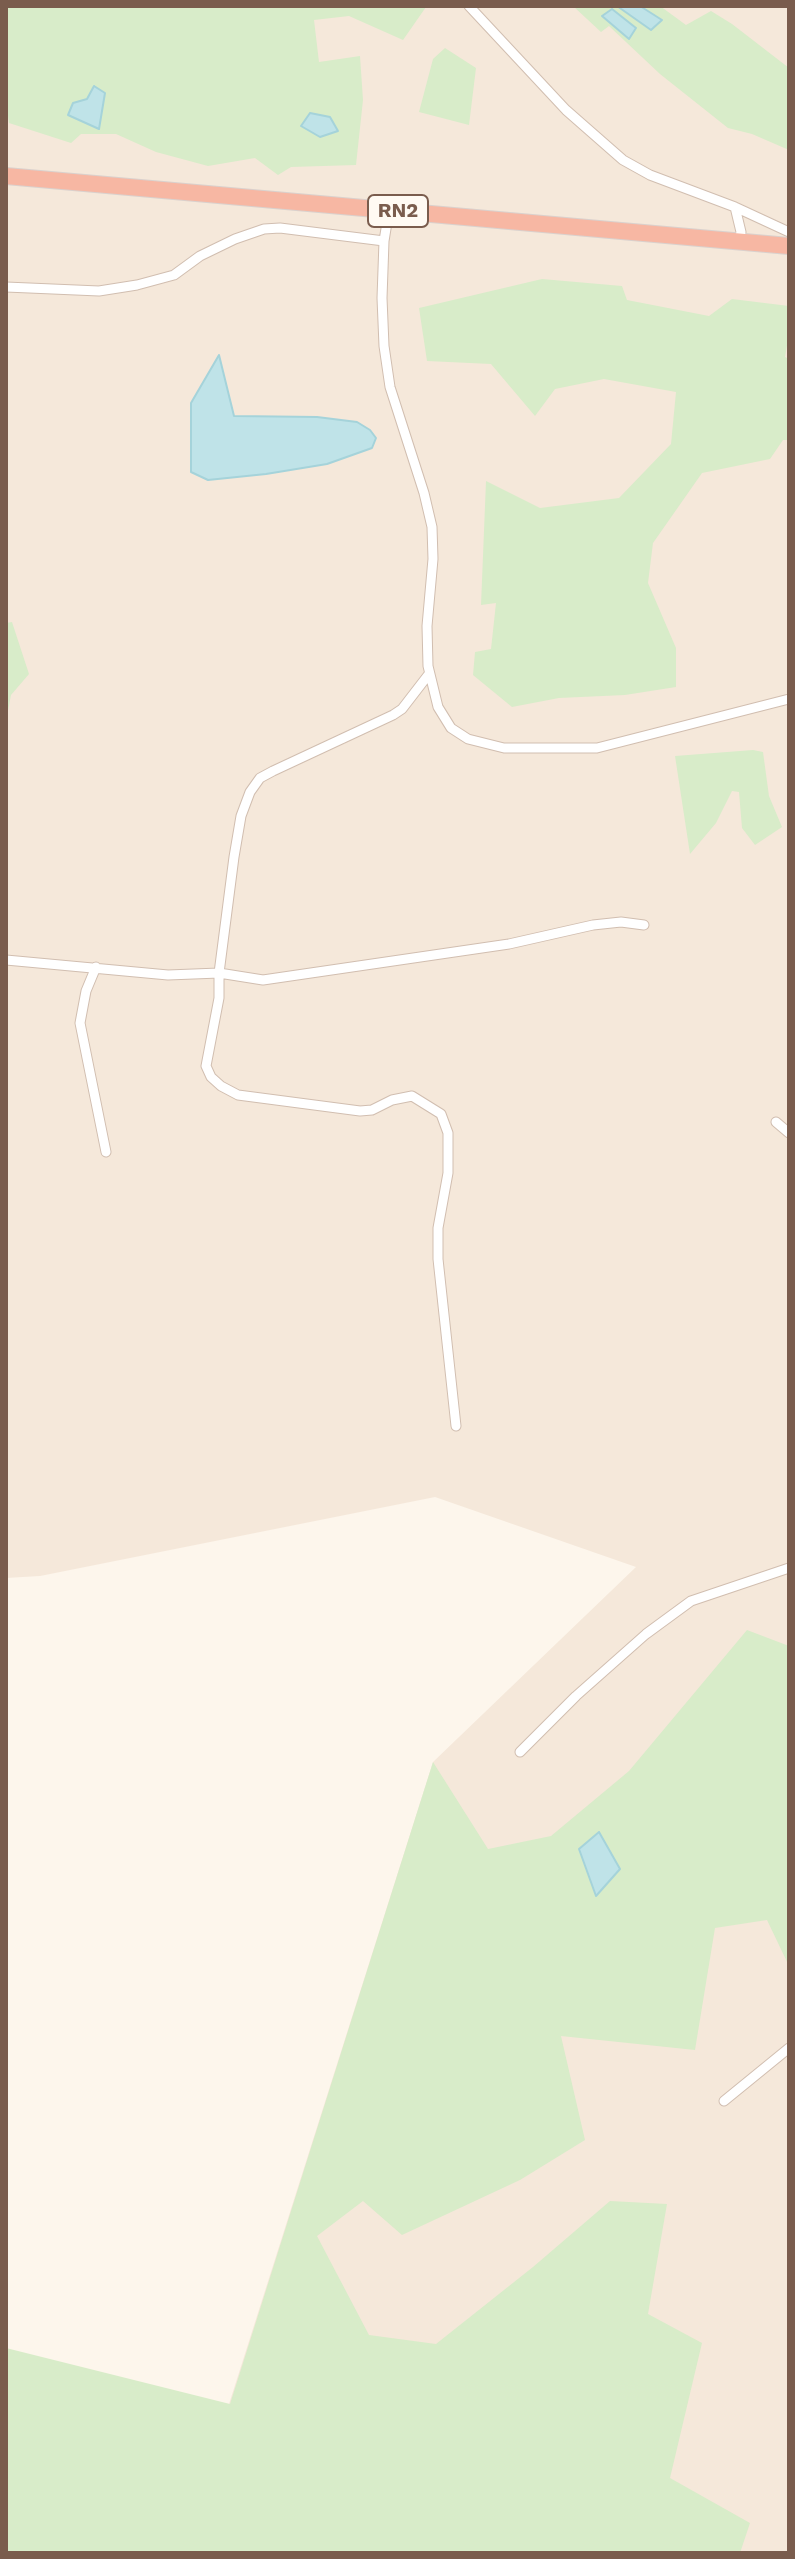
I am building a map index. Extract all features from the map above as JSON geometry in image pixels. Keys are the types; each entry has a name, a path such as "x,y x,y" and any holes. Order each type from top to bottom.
{"highway":[{"name":"RN2","path":"6,176 789,246"}],"street":[{"path":"469,6 566,110 623,160 661,180 735,207 789,232"},
{"path":"735,207 741,232 739,242"},
{"path":"389,210 384,241 384,346 390,387 432,527 433,559 427,626 429,674 438,707 451,728 479,743 518,749 597,748 789,699"},
{"path":"6,287 99,291 137,285 174,275 200,256 264,229 280,228 384,241"},
{"path":"429,674 402,709 393,715 273,771 260,778 250,792 239,829 219,973 219,998 206,1066 211,1077 238,1095 360,1111 412,1096 441,1114 448,1133 448,1173 438,1228 438,1259 456,1426"},
{"path":"6,960 168,975 219,973 245,978 281,978 509,944 593,925 621,922 644,925"},
{"path":"96,967 86,991 80,1023 106,1152"},
{"path":"776,1122 789,1133"},
{"path":"520,1752 576,1696 646,1634 691,1601 789,1568"},
{"path":"724,2101 789,2048"}],"shaded area":[{"path":"6,6 789,6 789,2553 663,2553 229,2404 433,1762 636,1567 435,1497 40,1576 6,1578"}],"green space":[{"path":"6,6 426,7 403,40 349,16 314,20 319,62 360,56 363,100 356,165 291,167 278,175 255,158 208,166 156,152 116,134 81,134 71,143 9,123 6,101"},
{"path":"573,6 660,6 686,25 711,11 732,24 789,68 789,150 752,134 728,128 660,74 609,26 601,32"},
{"path":"445,48 476,68 469,125 419,112 433,59"},
{"path":"542,279 622,286 627,300 709,316 732,299 789,306 785,357 789,359 789,440 783,440 770,459 702,473 653,543 648,583 676,648 676,687 625,695 559,698 512,707 473,675 475,652 491,649 496,603 481,605 486,481 540,508 619,498 671,444 676,392 604,379 555,389 535,416 491,364 427,361 419,308"},
{"path":"12,622 29,674 11,695 6,721 6,623"},
{"path":"753,750 763,752 769,796 782,827 755,845 742,828 739,792 732,791 716,823 690,854 675,756"},
{"path":"747,1630 789,1646 789,1966 767,1920 715,1928 695,2050 561,2036 585,2140 520,2180 402,2235 363,2201 317,2236 369,2335 436,2344 610,2201 667,2204 648,2314 702,2343 670,2478 750,2523 740,2553 6,2553 6,2348 230,2404 433,1762 488,1849 551,1836 629,1771"}],"water":[{"path":"617,6 640,6 662,20 651,30"},
{"path":"612,9 636,28 629,39 602,16"},
{"path":"94,86 105,93 99,129 68,115 73,103 87,99"},
{"path":"310,113 330,117 338,131 320,137 301,126"},
{"path":"219,355 234,416 317,417 357,422 376,438 372,448 327,464 266,474 208,480 191,472 191,403"},
{"path":"599,1832 620,1869 596,1896 579,1849"}]}
